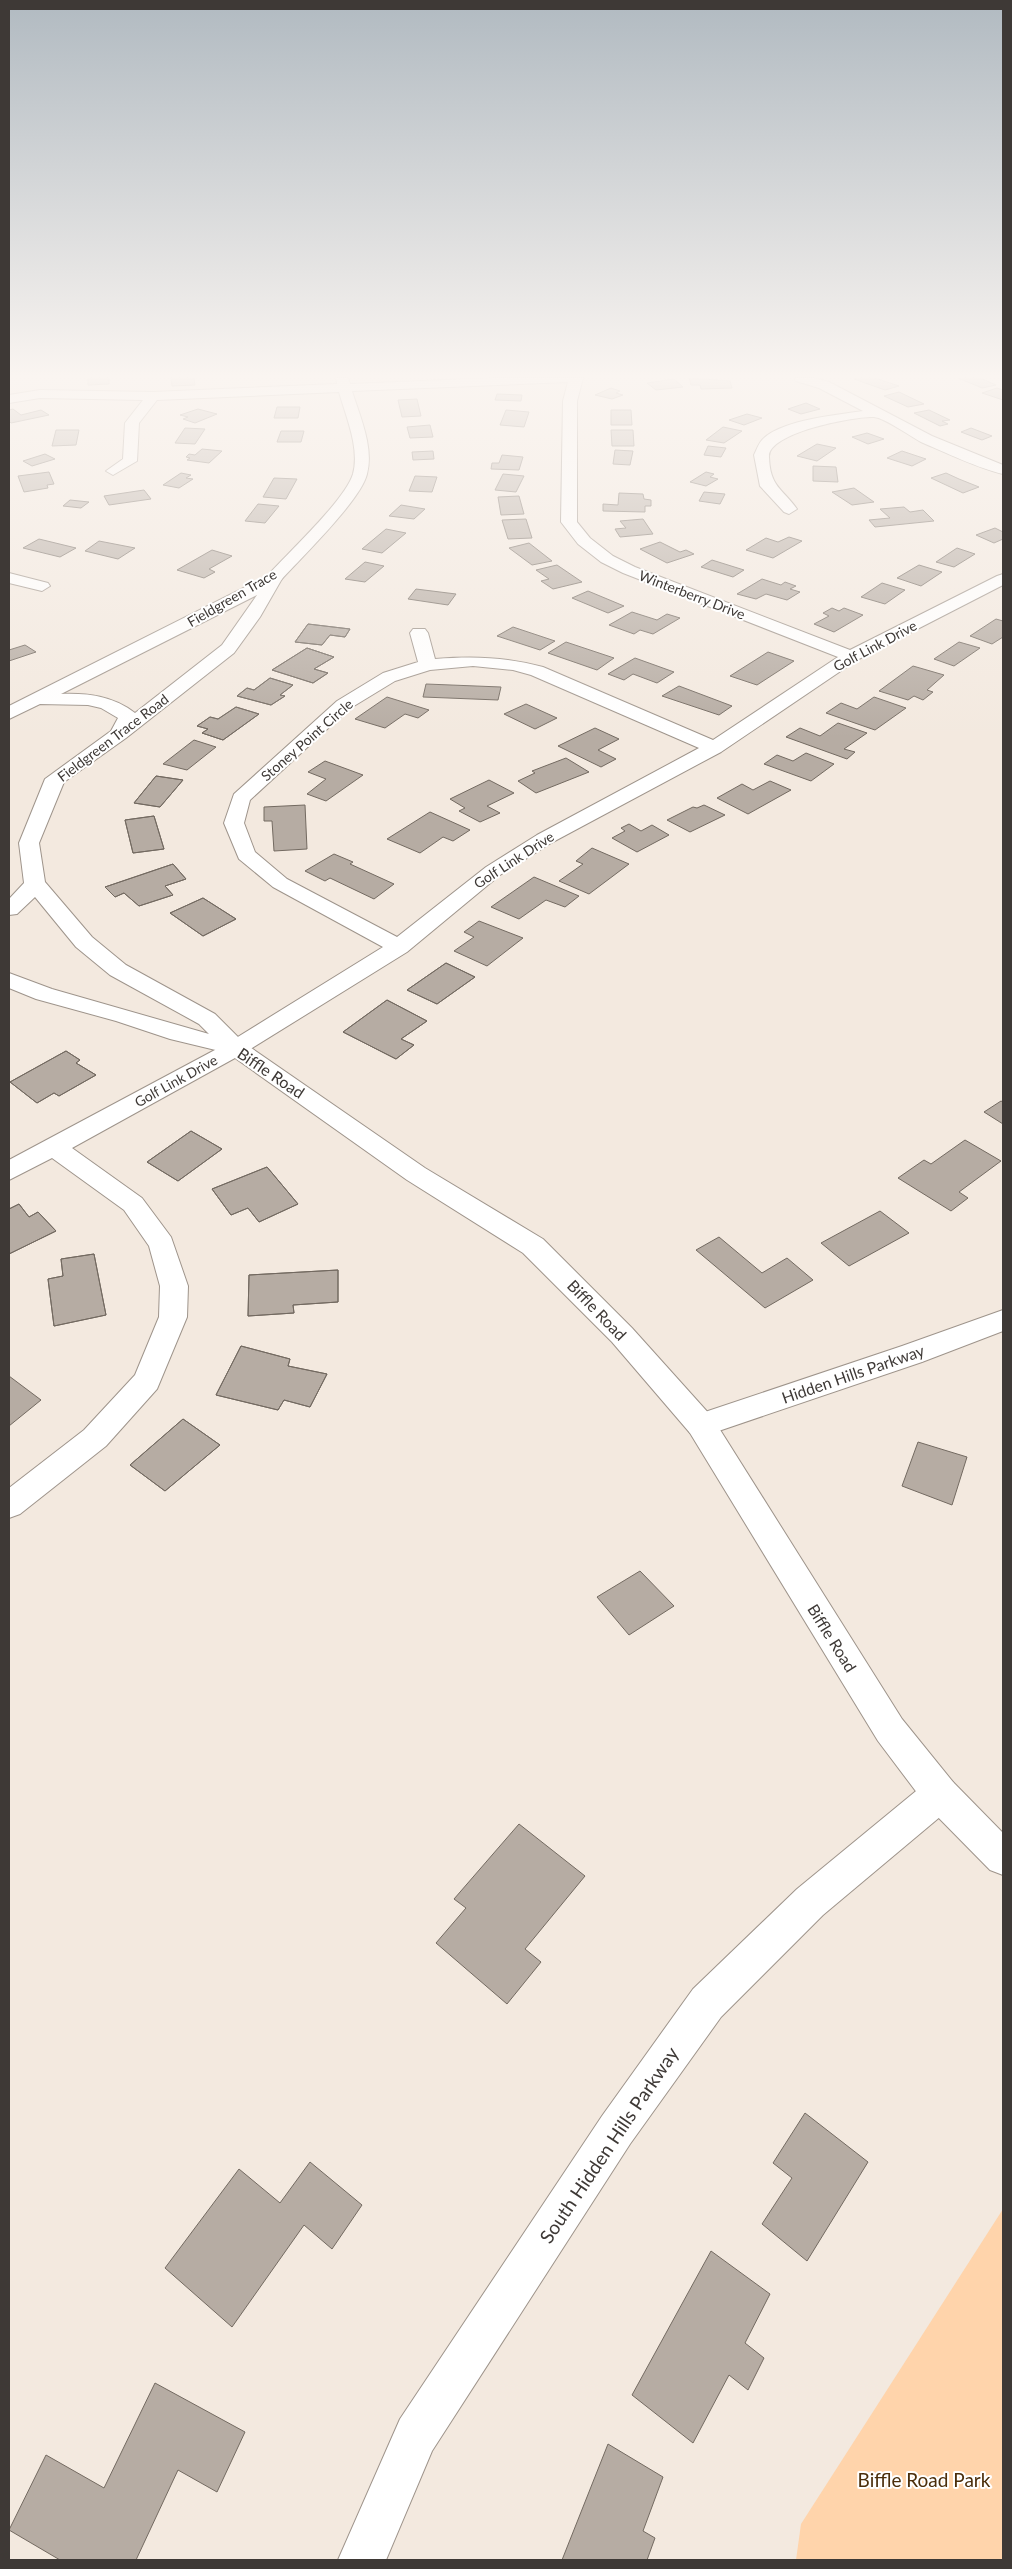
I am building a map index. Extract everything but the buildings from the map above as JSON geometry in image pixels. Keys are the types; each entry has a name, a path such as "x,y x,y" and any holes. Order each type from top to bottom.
{"street":[{"name":"Fieldgreen Trace","path":"9,713 275,577 348,498"},
{"name":"Winterberry Drive","path":"569,498 569,522 584,541 607,559 629,570 851,656"},
{"path":"778,498 789,509"},
{"name":"Fieldgreen Trace Road","path":"35,883 29,843 55,779 119,734 228,649 252,617 275,577"},
{"path":"9,578 42,586"},
{"name":"Golf Link Drive","path":"9,1171 236,1048 399,947 493,871 544,839 714,748 851,656 1003,580"},
{"path":"419,633 428,665"},
{"name":"Stoney Point Circle","path":"399,947 280,883 246,855 234,823 241,798 343,705 389,677 428,665 473,661 514,665 537,671 714,748"},
{"path":"37,700 94,698 111,704 128,716 119,734"},
{"path":"9,909 25,896 35,883 84,942 118,970 207,1019 236,1048"},
{"name":"Biffle Road","path":"9,980 44,994 124,1016 178,1034 236,1048 416,1174 533,1246 622,1335 701,1425 890,1730 940,1794 1003,1858"},
{"path":"9,1504 95,1438 147,1382 173,1317 174,1286 162,1244 133,1204 54,1147"},
{"name":"Hidden Hills Parkway","path":"701,1425 912,1354 1003,1320"},
{"name":"South Hidden Hills Parkway","path":"362,2560 416,2435 616,2130 707,2003 810,1902 940,1794"}],"green space":[{"name":"Biffle Road Park","path":"1003,2209 1003,2560 796,2560 801,2524"}]}
